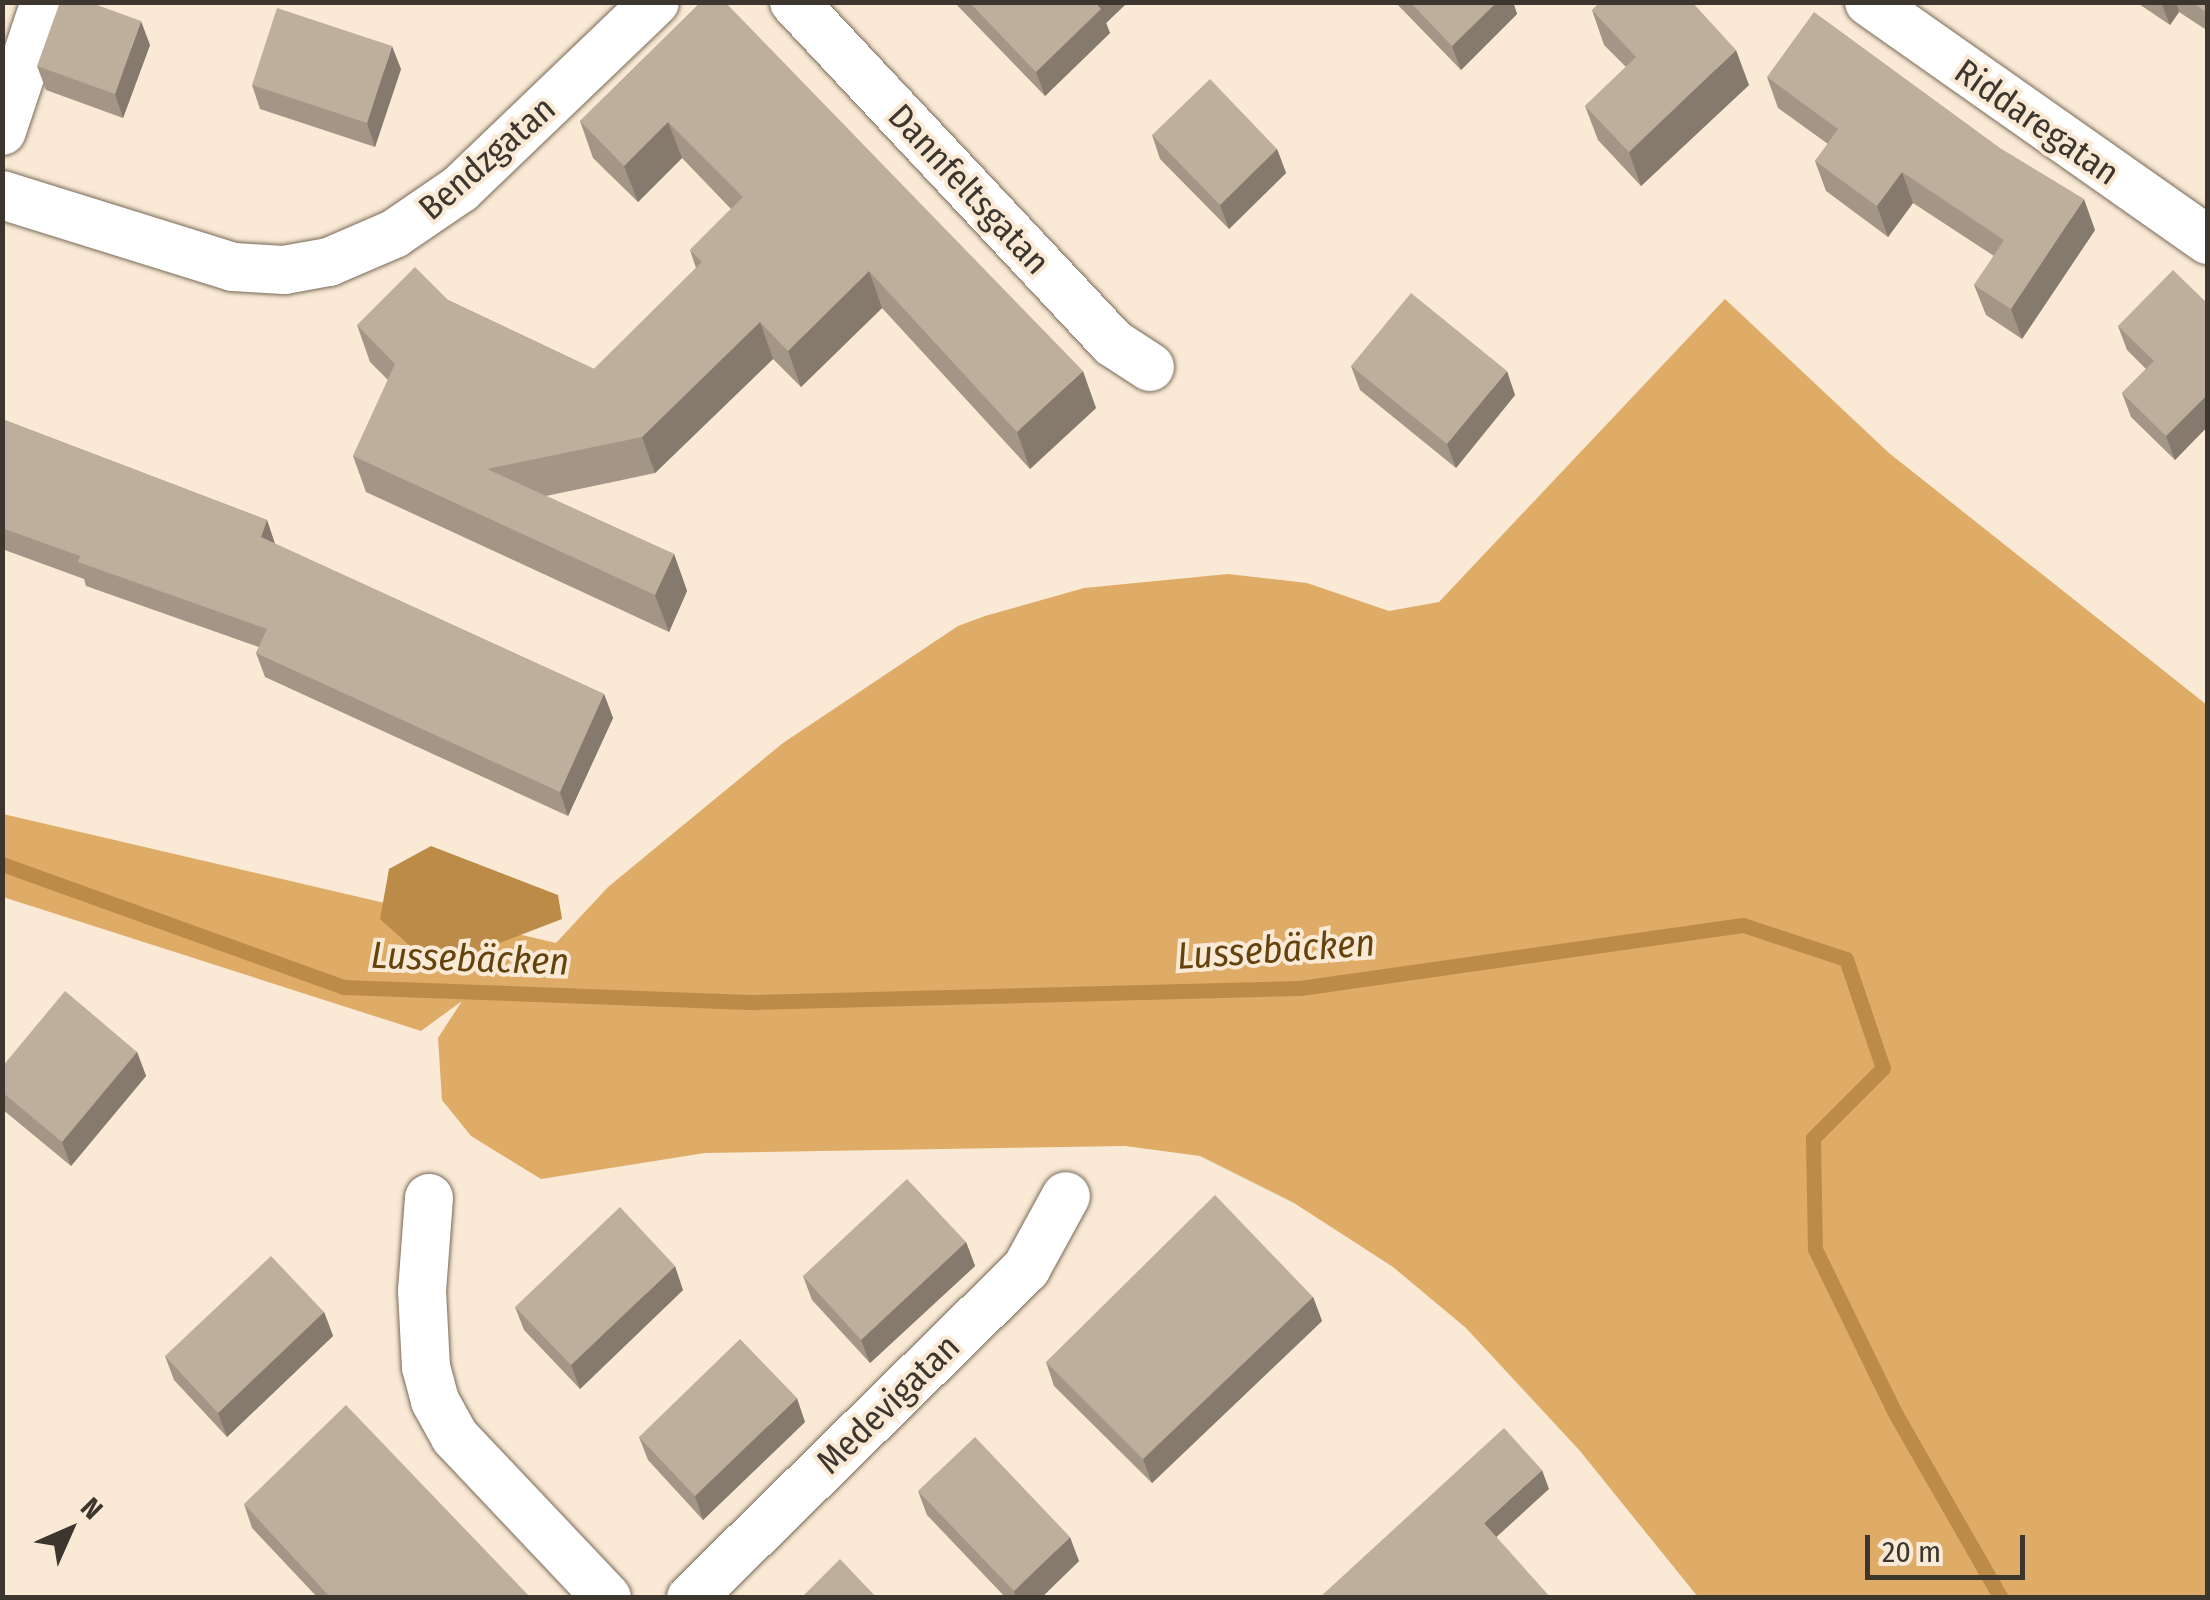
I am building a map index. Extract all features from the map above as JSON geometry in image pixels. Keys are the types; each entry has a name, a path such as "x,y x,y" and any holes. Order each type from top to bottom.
{"street":[{"path":"2,131 45,2"},
{"name":"Bendzgatan","path":"2,195 233,266 284,270 329,262 394,234 460,189 655,2"},
{"name":"Dannfeltsgatan","path":"794,2 1112,342 1150,367"},
{"name":"Riddaregatan","path":"1869,2 2208,240"},
{"name":"Medevigatan","path":"691,1598 1026,1269 1066,1196"},
{"path":"430,1198 422,1292 426,1367 435,1402 454,1437 607,1598"}],"shaded area":[{"path":"1725,299 1889,453 2207,705 2207,1597 1698,1597 1580,1451 1466,1328 1393,1267 1294,1203 1200,1156 1125,1146 705,1153 541,1179 471,1136 442,1100 438,1038 462,1001 421,1031 3,897 3,814 556,943 608,887 783,743 958,626 1084,588 1228,574 1307,583 1389,611 1439,602"},
{"path":"431,846 558,895 562,919 461,958 419,954 380,919 389,869"}],"building":[{"path":"60,2 89,2 141,21 115,94 37,66"},
{"path":"701,2 725,2 1083,371 1017,432 869,271 788,351 760,322 642,437 487,469 674,554 655,595 353,456 395,364 357,325 415,267 448,300 594,369 702,262 690,250 743,197 668,122 624,166 580,121"},
{"path":"969,2 1095,2 1101,9 1036,72"},
{"path":"1410,2 1497,2 1452,46"},
{"path":"1600,2 1692,2 1736,50 1629,152 1585,106 1636,57 1592,10"},
{"path":"2192,2 2208,2 2208,14"},
{"path":"277,8 392,46 367,123 252,85"},
{"path":"1814,12 2000,148 2084,199 2011,309 1974,285 2004,240 1902,172 1877,206 1815,161 1838,129 1767,77"},
{"path":"1210,79 1277,149 1220,205 1152,135"},
{"path":"2173,270 2208,304 2208,394 2166,436 2122,393 2154,361 2118,326"},
{"path":"1411,293 1507,371 1447,444 1351,366"},
{"path":"2,419 267,520 261,537 604,694 560,792 256,653 267,629 78,562 80,556 2,528"},
{"path":"65,991 137,1052 62,1142 2,1092 2,1067"},
{"path":"907,1179 966,1242 861,1340 803,1276"},
{"path":"1215,1195 1313,1297 1143,1459 1046,1362"},
{"path":"620,1207 675,1266 571,1365 515,1307"},
{"path":"271,1256 324,1312 218,1413 165,1356"},
{"path":"740,1339 797,1398 695,1496 639,1437"},
{"path":"346,1405 531,1598 331,1598 244,1504"},
{"path":"1504,1428 1542,1470 1484,1523 1551,1598 1319,1598"},
{"path":"975,1437 1070,1537 1014,1591 918,1491"},
{"path":"840,1559 877,1598 801,1598"}],"waterway":[{"name":"Lussebäcken","path":"2,864 343,987 756,1002 1300,988 1743,925 1846,959 1883,1068 1813,1138 1815,1249 1895,1413 2001,1598"}]}
